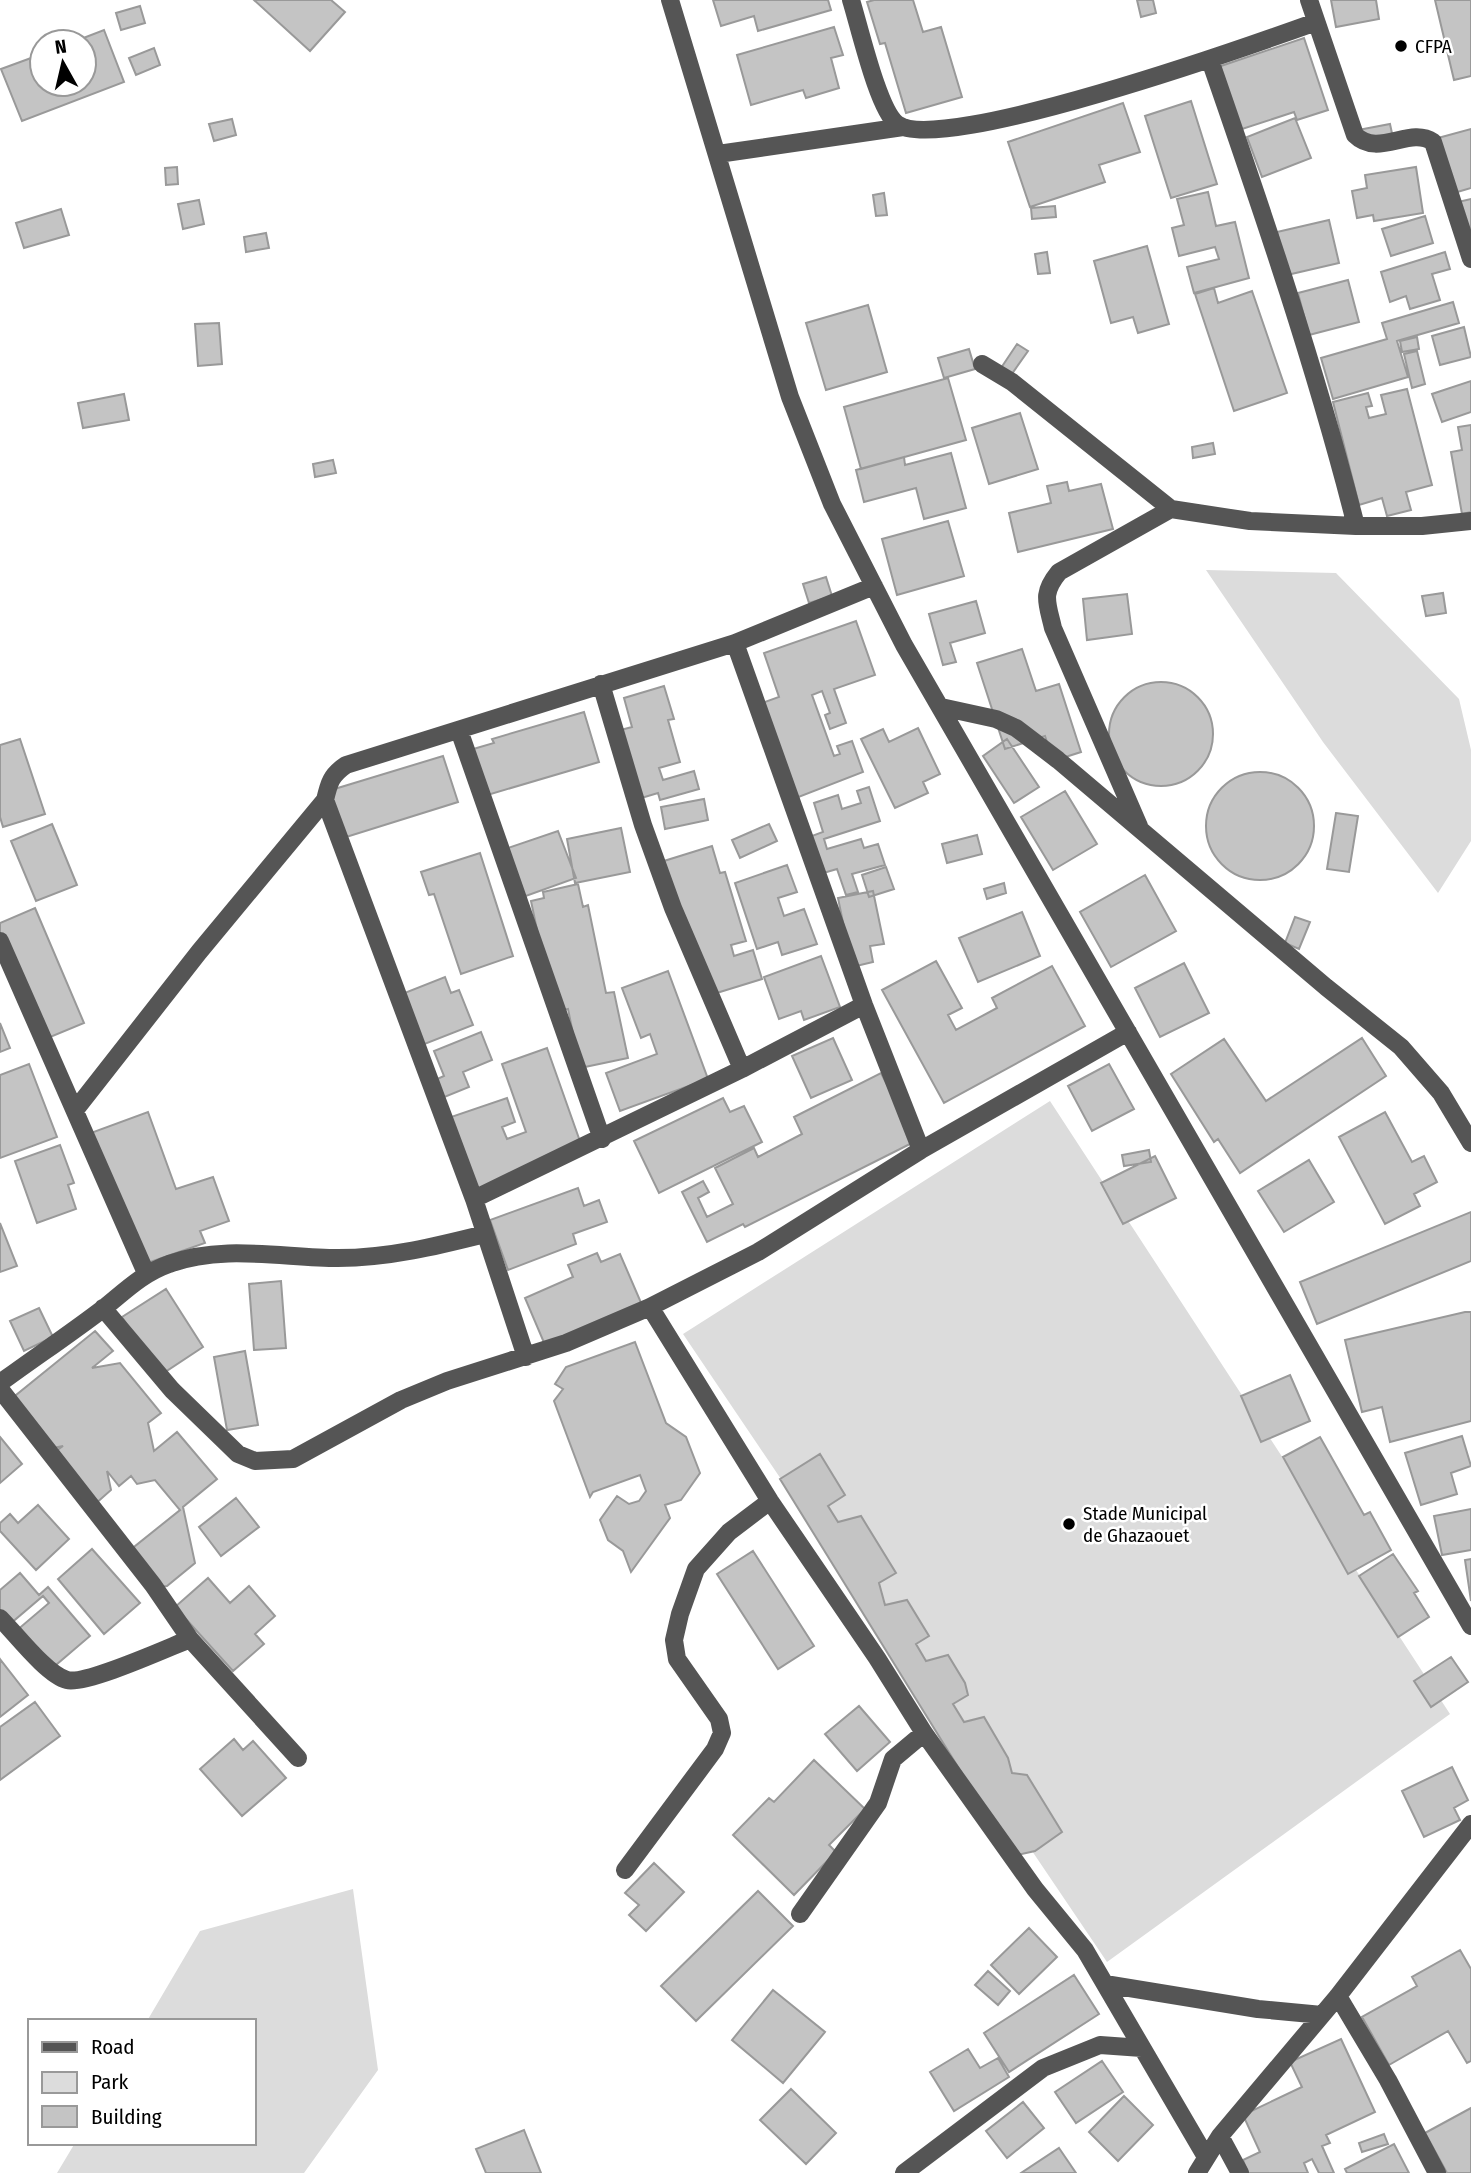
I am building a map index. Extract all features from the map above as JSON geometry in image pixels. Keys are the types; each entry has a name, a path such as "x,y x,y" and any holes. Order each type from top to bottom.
{"street":[{"path":"670,0 790,397 832,504 941,707 1471,1626"},
{"path":"851,0 884,104 894,122 916,129 991,121 1066,103 1210,60 1316,22"},
{"path":"1309,0 1355,135 1363,143 1372,145 1421,137 1433,142 1471,259"},
{"path":"1210,60 1258,197 1356,526"},
{"path":"718,154 904,127"},
{"path":"982,364 1022,390 1171,509 1250,521 1356,526 1422,526 1471,521"},
{"path":"1140,830 1053,628 1046,598 1048,585 1059,572 1171,509"},
{"path":"76,1110 199,952 325,800 330,779 346,765 735,643 874,586"},
{"path":"735,643 864,1005 921,1150"},
{"path":"601,684 643,825 673,908 742,1069"},
{"path":"941,707 996,719 1016,728 1140,830 1401,1046 1441,1093 1471,1143"},
{"path":"459,730 602,1139"},
{"path":"325,800 474,1199 526,1356"},
{"path":"0,941 146,1273"},
{"path":"474,1199 602,1139 864,1005"},
{"path":"103,1308 172,1390 238,1454 255,1461 293,1459 401,1400 447,1381 526,1356 650,1307 758,1252 921,1150 1128,1032"},
{"path":"0,1383 146,1273 198,1256 385,1256 485,1234"},
{"path":"650,1307 770,1501 877,1658 924,1733 1035,1889 1085,1950 1206,2157"},
{"path":"0,1389 153,1585 190,1639 298,1758"},
{"path":"625,1870 715,1749 722,1733 719,1719 677,1659 674,1640 696,1569 729,1532 770,1501"},
{"path":"0,1618 52,1672 68,1681 88,1678 190,1639"},
{"path":"800,1914 878,1803 893,1759 924,1733"},
{"path":"1197,2173 1220,2136 1338,1996 1471,1824"},
{"path":"1105,1984 1258,2009 1322,2015"},
{"path":"1338,1996 1388,2080 1437,2173"},
{"path":"904,2173 1043,2068 1100,2045 1142,2048"},
{"path":"1220,2136 1240,2173"}],"green space":[{"path":"1206,570 1336,573 1459,699 1471,750 1471,841 1438,893 1323,742"},
{"name":"Stade Municipal de Ghazaouet","path":"1050,1101 1450,1714 1107,1962 683,1334"},
{"path":"353,1889 378,2070 304,2173 57,2173 74,2145 256,2145 256,2019 148,2019 200,1931"}],"building":[{"path":"254,0 331,0 345,12 310,51"},
{"path":"713,0 828,0 831,10 758,31 754,16 721,26"},
{"path":"913,0 923,32 941,27 962,97 906,113 885,43 880,44 867,2"},
{"path":"1137,0 1153,0 1156,13 1141,17"},
{"path":"1331,0 1376,0 1379,19 1336,27"},
{"path":"1435,0 1471,0 1471,76 1454,80"},
{"path":"140,6 145,23 121,30 116,13"},
{"path":"834,27 843,55 831,58 839,88 806,98 803,90 751,105 737,55"},
{"path":"104,30 124,82 98,92 98,32"},
{"path":"1304,38 1328,110 1297,120 1294,112 1239,130 1218,67"},
{"path":"154,48 160,65 136,75 129,58"},
{"path":"28,59 28,98 82,98 22,121 1,69"},
{"path":"1191,101 1217,184 1171,198 1145,116"},
{"path":"1123,103 1140,152 1099,165 1105,182 1030,207 1008,142"},
{"path":"1295,118 1311,158 1262,177 1247,137"},
{"path":"232,119 236,135 214,141 209,124"},
{"path":"1390,124 1393,138 1361,143 1358,130"},
{"path":"1471,129 1471,188 1454,193 1438,138"},
{"path":"177,167 178,184 166,185 165,168"},
{"path":"1416,167 1423,213 1374,221 1373,215 1357,218 1352,191 1367,188 1365,175"},
{"path":"1208,192 1216,226 1235,222 1249,278 1194,293 1187,267 1219,259 1215,247 1179,256 1172,228 1184,225 1177,199"},
{"path":"884,193 887,215 876,216 873,195"},
{"path":"1471,199 1471,240 1458,202"},
{"path":"199,200 204,224 183,229 178,204"},
{"path":"1055,206 1056,217 1032,219 1031,208"},
{"path":"61,209 69,235 24,248 16,223"},
{"path":"1425,216 1433,243 1391,256 1382,229"},
{"path":"1329,220 1339,263 1287,275 1277,232"},
{"path":"266,233 269,248 246,252 244,237"},
{"path":"1147,246 1169,324 1138,333 1133,317 1111,323 1094,261"},
{"path":"1047,252 1050,273 1038,274 1035,254"},
{"path":"1445,252 1450,269 1432,274 1440,300 1410,309 1406,296 1390,302 1381,272"},
{"path":"1348,280 1359,322 1309,335 1298,293"},
{"path":"1214,288 1218,303 1252,291 1287,393 1234,411 1195,294"},
{"path":"1453,302 1459,323 1397,341 1408,377 1333,399 1321,358 1387,339 1382,323"},
{"path":"868,305 887,372 826,390 806,323"},
{"path":"219,323 222,364 198,366 195,324"},
{"path":"1464,327 1471,357 1440,365 1432,336"},
{"path":"1417,337 1419,349 1402,352 1400,341"},
{"path":"1017,344 1028,351 1009,378 999,371"},
{"path":"969,349 975,369 944,378 938,358"},
{"path":"1417,351 1425,384 1412,388 1404,354"},
{"path":"948,378 966,440 861,469 844,407"},
{"path":"1471,381 1471,412 1442,422 1432,394"},
{"path":"1407,389 1432,485 1406,492 1411,510 1387,516 1382,498 1359,505 1333,402 1368,393 1372,406 1366,407 1369,418 1386,414 1381,395"},
{"path":"124,394 129,420 83,428 78,403"},
{"path":"1020,413 1038,469 989,484 972,428"},
{"path":"1471,425 1471,512 1462,514 1451,452 1462,450 1458,427"},
{"path":"1213,443 1215,454 1193,458 1192,447"},
{"path":"951,453 966,508 924,519 916,488 864,502 856,470 904,457 905,465"},
{"path":"333,460 336,473 315,477 313,464"},
{"path":"1067,482 1069,491 1101,484 1113,529 1018,552 1009,513 1051,503 1047,486"},
{"path":"948,521 964,576 897,595 882,539"},
{"path":"826,577 832,596 809,603 803,584"},
{"path":"1443,593 1446,613 1426,616 1422,596"},
{"path":"1127,594 1132,634 1087,640 1083,599"},
{"path":"976,601 985,633 950,643 956,662 943,665 929,614"},
{"path":"856,621 875,675 834,689 846,723 830,729 825,715 830,713 822,691 812,695 834,756 840,754 837,746 852,741 863,772 796,798 762,703 779,697 764,653"},
{"path":"1022,649 1036,691 1059,684 1081,752 1053,761 1045,736 1005,749 977,663"},
{"path":"1161,682 1181,686 1198,697 1209,714 1213,734 1209,754 1198,771 1181,782 1161,786 1141,782 1124,771 1113,754 1109,734 1113,714 1124,697 1141,686"},
{"path":"664,686 674,719 668,720 680,762 659,768 663,780 694,771 699,789 660,800 658,793 638,799 617,731 632,727 624,698"},
{"path":"584,712 599,762 484,796 470,750 494,743 492,739"},
{"path":"918,728 940,774 923,782 928,793 895,808 861,739 883,729 889,742"},
{"path":"20,739 45,814 3,827 0,817 0,745"},
{"path":"1007,739 1039,787 1014,803 983,756"},
{"path":"443,756 458,802 343,838 328,791"},
{"path":"1260,772 1281,776 1298,788 1310,805 1314,826 1310,847 1298,864 1281,876 1260,880 1239,876 1222,864 1210,847 1206,826 1210,805 1222,788 1239,776"},
{"path":"869,787 880,821 824,839 827,849 861,839 864,848 878,844 885,865 852,874 858,892 846,895 837,869 820,874 809,837 823,832 814,803 838,795 842,809 861,803 857,791"},
{"path":"1065,791 1097,844 1053,870 1021,817"},
{"path":"704,799 708,820 665,829 661,807"},
{"path":"1336,813 1358,816 1349,872 1327,869"},
{"path":"52,824 77,885 36,901 11,841"},
{"path":"769,824 777,841 740,858 732,840"},
{"path":"621,828 630,872 575,883 567,839"},
{"path":"558,831 576,878 523,897 505,849"},
{"path":"977,835 982,854 947,863 942,844"},
{"path":"712,846 720,873 725,872 746,941 731,945 734,956 753,950 762,979 707,996 664,861"},
{"path":"480,853 513,956 461,974 434,894 429,895 421,872"},
{"path":"787,865 797,892 778,898 784,916 804,909 817,944 782,955 778,942 757,949 735,883"},
{"path":"886,867 894,889 869,897 862,875"},
{"path":"1145,875 1176,931 1111,967 1080,912"},
{"path":"1004,883 1006,893 987,899 984,889"},
{"path":"578,884 583,907 588,905 606,993 614,992 628,1058 580,1068 568,1009 554,1012 531,901 544,898 543,892"},
{"path":"873,891 884,944 870,946 873,962 852,967 838,898"},
{"path":"35,908 84,1023 43,1040 0,944 0,923"},
{"path":"1022,912 1040,956 978,982 959,938"},
{"path":"1295,917 1310,922 1299,949 1285,943"},
{"path":"821,956 840,1007 804,1020 801,1011 779,1019 764,977"},
{"path":"936,961 962,1008 948,1015 956,1030 997,1008 992,998 1052,966 1085,1026 944,1103 882,990"},
{"path":"1184,963 1209,1013 1160,1037 1135,988"},
{"path":"668,971 708,1079 620,1111 606,1073 657,1054 650,1034 641,1038 622,988"},
{"path":"445,977 451,993 459,990 473,1025 422,1045 402,994"},
{"path":"0,1023 10,1048 0,1052"},
{"path":"481,1032 492,1060 463,1072 469,1087 442,1098 435,1080 444,1076 434,1051"},
{"path":"833,1038 852,1080 811,1098 792,1056"},
{"path":"1362,1038 1386,1076 1240,1173 1218,1139 1214,1142 1171,1074 1224,1039 1266,1101"},
{"path":"547,1048 582,1147 475,1196 448,1118 507,1098 515,1122 502,1127 507,1139 526,1132 502,1064"},
{"path":"29,1064 57,1137 0,1158 0,1075"},
{"path":"1109,1064 1134,1109 1092,1131 1068,1086"},
{"path":"881,1073 916,1141 745,1227 743,1224 707,1242 682,1192 703,1181 709,1192 698,1198 707,1217 733,1204 715,1168 754,1148 758,1157 802,1134 794,1117"},
{"path":"723,1098 730,1112 744,1106 762,1142 659,1193 634,1141"},
{"path":"148,1112 176,1189 213,1177 229,1221 200,1231 205,1243 136,1267 88,1134"},
{"path":"1385,1112 1412,1162 1424,1156 1437,1182 1414,1194 1420,1206 1385,1224 1339,1137"},
{"path":"60,1145 74,1183 68,1185 76,1209 37,1223 15,1161"},
{"path":"1149,1150 1151,1162 1124,1166 1122,1155"},
{"path":"1155,1156 1176,1198 1123,1224 1101,1183"},
{"path":"1309,1160 1334,1202 1284,1232 1258,1191"},
{"path":"578,1188 584,1206 599,1200 607,1222 573,1234 576,1244 508,1270 490,1220"},
{"path":"1471,1212 1471,1261 1317,1324 1300,1282"},
{"path":"0,1223 17,1266 0,1272"},
{"path":"597,1253 601,1262 620,1254 642,1305 545,1345 525,1298 573,1277 568,1265"},
{"path":"281,1281 286,1348 254,1350 249,1284"},
{"path":"166,1289 203,1347 159,1376 122,1317"},
{"path":"39,1308 53,1337 24,1351 10,1321"},
{"path":"1471,1312 1471,1421 1390,1442 1382,1407 1362,1412 1345,1340"},
{"path":"95,1331 113,1351 92,1368 120,1363 161,1413 148,1423 154,1451 177,1432 217,1479 183,1507 195,1563 167,1586 159,1587 129,1551 180,1510 155,1480 137,1484 131,1476 119,1486 107,1471 111,1490 94,1505 52,1454 63,1446 43,1450 5,1404"},
{"path":"635,1342 666,1423 686,1437 700,1473 681,1500 665,1505 670,1518 631,1572 623,1551 608,1540 600,1520 617,1496 629,1504 639,1501 646,1491 640,1475 593,1492 590,1497 554,1401 563,1389 555,1384 566,1367"},
{"path":"245,1351 258,1425 227,1430 214,1357"},
{"path":"1290,1375 1310,1421 1261,1442 1241,1396"},
{"path":"1462,1436 1471,1466 1451,1473 1457,1494 1421,1505 1405,1453"},
{"path":"0,1437 22,1464 0,1483"},
{"path":"1320,1437 1364,1515 1370,1512 1391,1550 1348,1574 1283,1457"},
{"path":"820,1454 845,1495 828,1506 838,1522 861,1516 896,1573 879,1583 885,1605 907,1600 929,1636 916,1644 926,1661 948,1655 965,1683 968,1695 953,1704 964,1722 984,1717 1008,1758 1012,1773 1027,1775 1062,1832 1035,1851 1013,1856 780,1479"},
{"path":"236,1498 259,1527 221,1556 199,1527"},
{"path":"38,1505 69,1539 36,1570 0,1531 0,1523 10,1514 18,1523"},
{"path":"1471,1509 1471,1550 1442,1555 1434,1516"},
{"path":"92,1549 140,1603 104,1634 58,1579"},
{"path":"753,1551 814,1646 778,1669 717,1574"},
{"path":"1393,1554 1418,1591 1414,1593 1429,1617 1398,1637 1359,1576"},
{"path":"1471,1559 1471,1601 1465,1560"},
{"path":"20,1573 39,1595 48,1587 90,1636 50,1670 16,1631 49,1603 43,1596 10,1624 0,1613 0,1590"},
{"path":"208,1578 230,1603 249,1586 275,1616 255,1634 264,1644 233,1671 175,1607"},
{"path":"1451,1657 1468,1682 1431,1707 1414,1681"},
{"path":"0,1659 28,1695 0,1717"},
{"path":"35,1702 60,1736 0,1780 0,1727"},
{"path":"859,1706 890,1742 857,1771 825,1734"},
{"path":"234,1739 243,1750 253,1741 286,1778 242,1816 200,1769"},
{"path":"814,1760 865,1809 829,1845 836,1852 794,1895 733,1835 769,1798 774,1802"},
{"path":"1452,1767 1468,1800 1454,1808 1460,1820 1424,1837 1402,1791"},
{"path":"654,1863 684,1892 646,1931 629,1915 639,1905 625,1893"},
{"path":"758,1891 793,1926 696,2021 661,1986"},
{"path":"1029,1928 1057,1957 1019,1994 991,1965"},
{"path":"1460,1950 1471,1969 1471,2061 1467,2063 1448,2031 1389,2065 1362,2017 1417,1986 1412,1977"},
{"path":"988,1971 1010,1991 998,2005 975,1985"},
{"path":"1074,1975 1099,2014 1009,2072 984,2033"},
{"path":"773,1990 825,2032 783,2083 732,2040"},
{"path":"1341,2039 1375,2112 1326,2135 1330,2143 1322,2146 1334,2173 1319,2173 1312,2159 1304,2163 1308,2173 1248,2173 1243,2160 1260,2152 1243,2115 1302,2087 1290,2062"},
{"path":"968,2049 980,2068 998,2058 1009,2077 954,2111 930,2072"},
{"path":"1102,2061 1123,2092 1076,2123 1055,2092"},
{"path":"791,2089 836,2133 806,2164 760,2120"},
{"path":"1124,2096 1153,2125 1118,2161 1089,2132"},
{"path":"1023,2102 1044,2128 1007,2158 986,2131"},
{"path":"1471,2108 1471,2173 1447,2173 1425,2133"},
{"path":"524,2130 541,2173 486,2173 476,2149"},
{"path":"1384,2134 1388,2144 1362,2152 1359,2143"},
{"path":"1394,2144 1409,2173 1347,2173 1345,2169"},
{"path":"1059,2148 1076,2173 1021,2173"}],"place":[{"name":"CFPA","path":"1401,46"},
{"name":"Stade Municipal de Ghazaouet","path":"1069,1524"}]}
